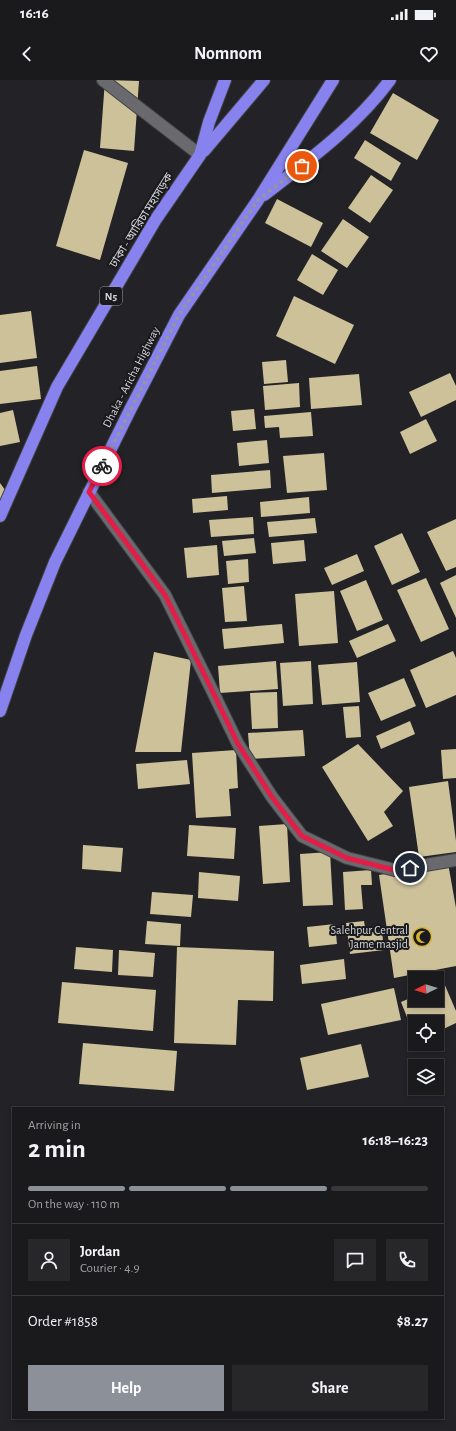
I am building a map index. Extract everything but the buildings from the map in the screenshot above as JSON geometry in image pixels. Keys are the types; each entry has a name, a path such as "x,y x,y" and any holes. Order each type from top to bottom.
{"highway":[{"name":"ঢাকা - আরিচা মহাসড়ক","path":"200,155 209,122 225,80"},
{"name":"ঢাকা - আরিচা মহাসড়ক","path":"0,516 57,387 156,219 200,155 264,80"},
{"name":"Dhaka - Aricha Highway","path":"0,711 26,635 55,562 179,315 258,200 333,80"},
{"path":"258,200 334,140 382,91 390,80"}],"street":[{"path":"103,80 200,155"},
{"path":"89,492 165,595 238,744 272,797 302,836 347,858 394,870 456,860"}],"way so far":[{"path":"102,466 179,315 258,200 302,166"}],"place":[{"name":"Salehpur Central Jame masjid","path":"422,937"}],"route":[{"path":"102,466 89,492 165,595 238,744 272,797 302,836 347,858 394,870 410,868"}]}
